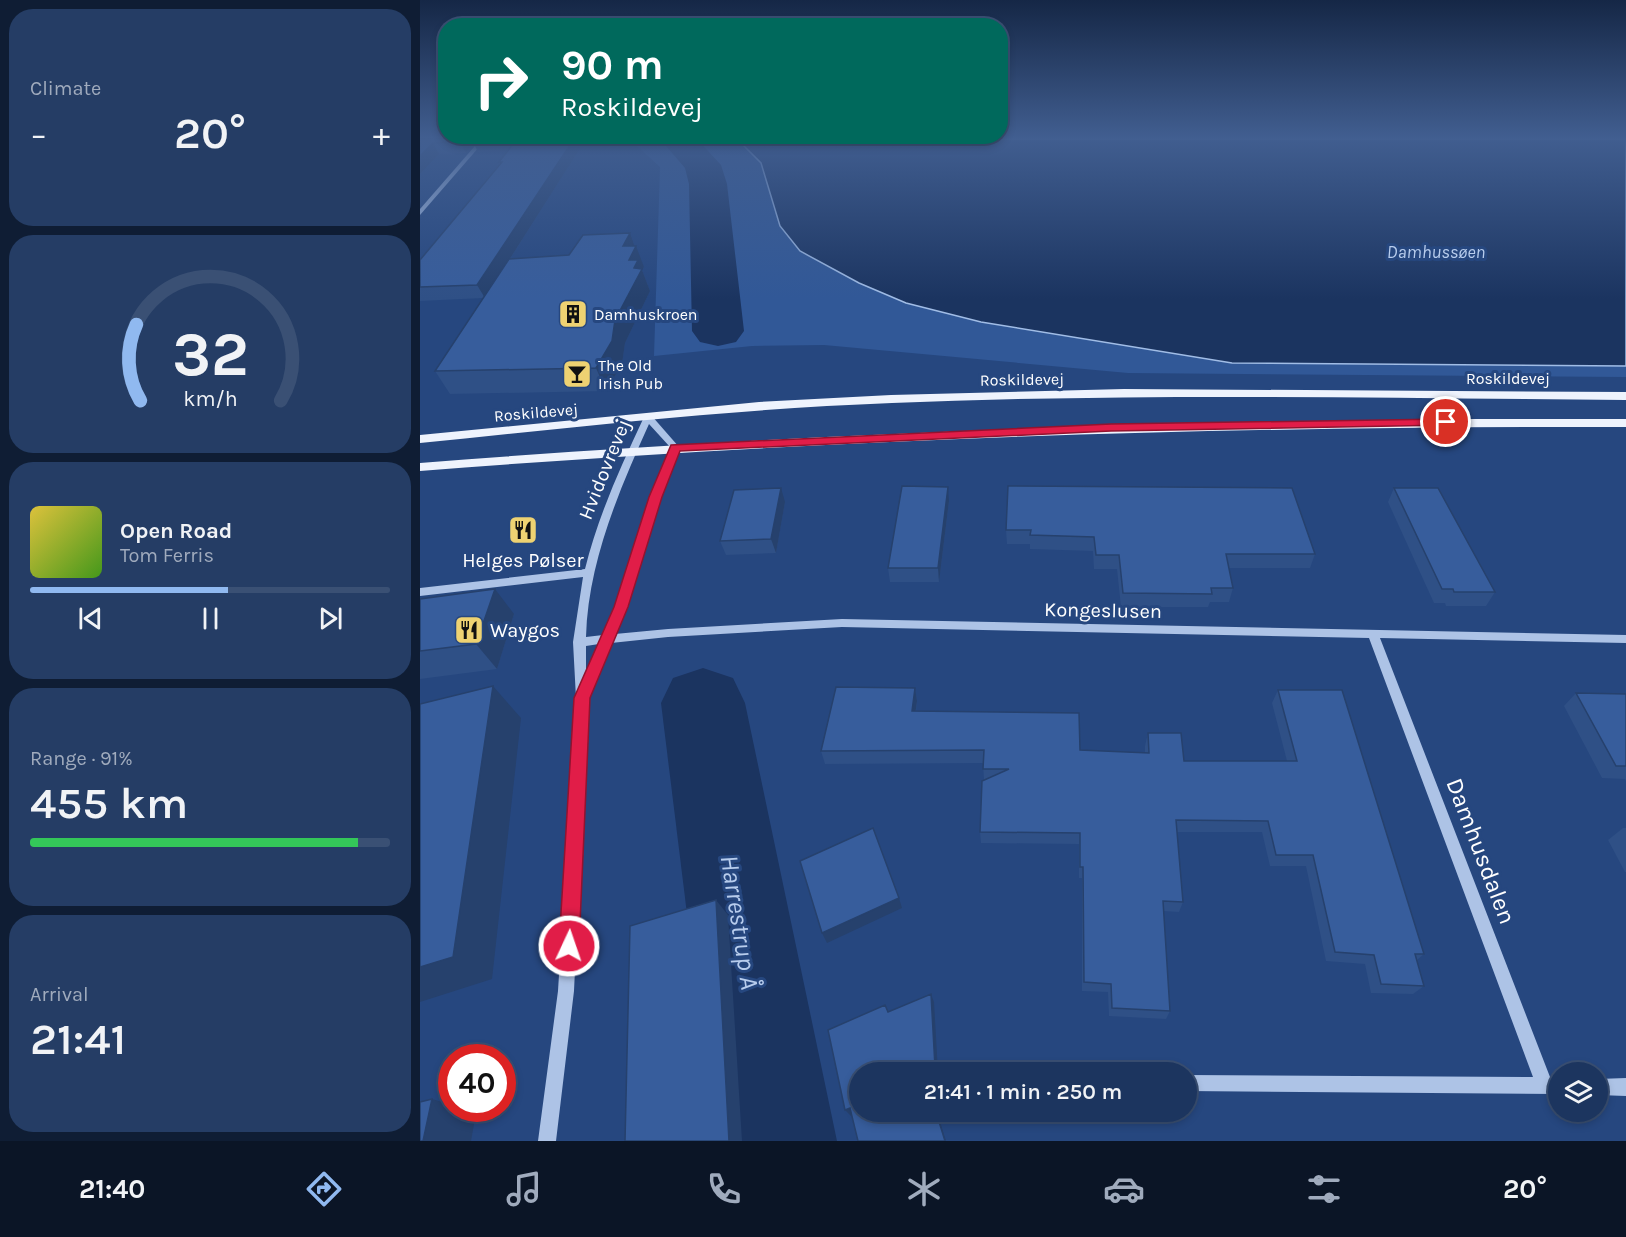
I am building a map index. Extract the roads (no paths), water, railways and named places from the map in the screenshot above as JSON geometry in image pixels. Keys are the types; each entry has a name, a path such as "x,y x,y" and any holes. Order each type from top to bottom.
{"main road":[{"name":"Roskildevej","path":"420,439 759,406 891,399 1125,393 1626,396"},
{"path":"420,467 675,447 929,434 1378,422 1626,423"}],"street":[{"path":"420,213 438,192"},
{"name":"Hvidovrevej","path":"547,1141 566,991 582,698 580,614 587,573 633,450 648,417 675,447 656,497 621,607 582,698"},
{"path":"420,592 587,573"},
{"name":"Kongeslusen","path":"579,642 607,638 842,623 1626,639"},
{"name":"Damhusdalen","path":"1373,634 1548,1076"},
{"name":"Damhusdalen","path":"1197,1083 1548,1086"},
{"path":"1608,1087 1626,1087"}],"water":[{"name":"Damhussøen","path":"770,192 1626,192 1626,366 1232,363 981,322 906,303 859,283 800,251 780,226"}],"waterway":[{"name":"Harrestrup Å","path":"709,192 718,331"},
{"name":"Harrestrup Å","path":"703,703 776,1141"}],"place":[{"name":"Damhuskroen","path":"573,314"},
{"name":"The Old Irish Pub","path":"577,374"},
{"name":"Helges Pølser","path":"523,530"},
{"name":"Waygos","path":"469,630"}]}
